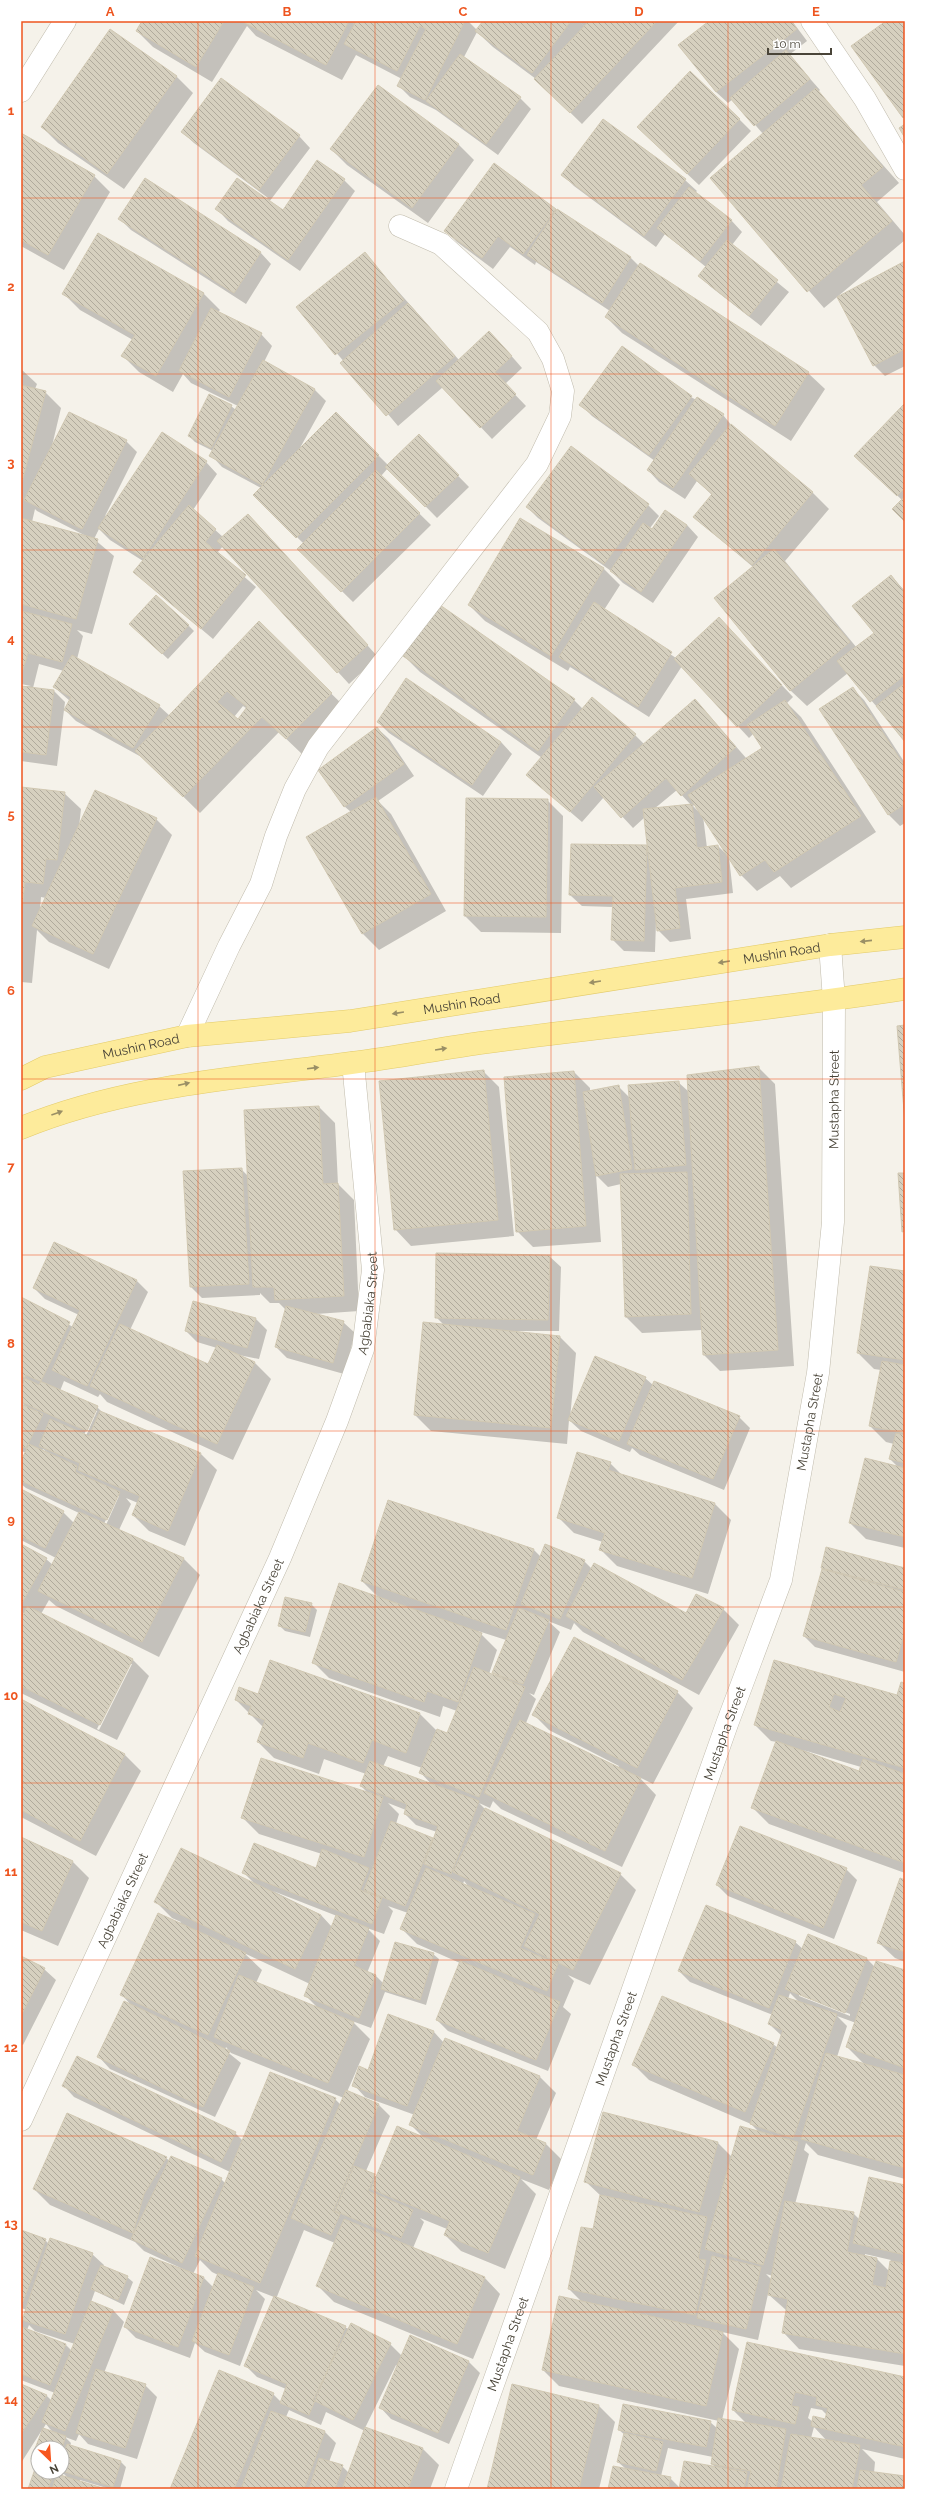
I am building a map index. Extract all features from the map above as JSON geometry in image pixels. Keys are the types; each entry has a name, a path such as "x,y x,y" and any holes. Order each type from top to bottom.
{"main road":[{"name":"Mushin Road","path":"21,1079 46,1067 187,1036 350,1021 830,945 905,937"},
{"path":"21,1128 62,1112 192,1082 353,1063 479,1043 834,1000 905,989"}],"street":[{"path":"21,91 65,21"},
{"path":"812,21 865,99 905,169"},
{"path":"187,1036 229,946 261,884 276,836 294,789 318,748 537,464 560,416 563,391 553,359 538,332 441,244 400,226"},
{"name":"Mustapha Street","path":"456,2489 724,1731 781,1580 818,1373 833,1222 834,1000 830,945"},
{"name":"Agbabiaka Street","path":"21,2120 280,1558 337,1421 363,1349 373,1270 353,1063"}],"building":[{"path":"142,21 224,21 196,67 136,31"},
{"path":"241,21 349,21 326,65"},
{"path":"356,21 465,21 425,100 397,86 426,29 420,26 397,71 344,44"},
{"path":"483,21 571,21 532,73 475,31"},
{"path":"589,21 657,21 570,113 534,79"},
{"path":"709,21 791,21 797,29 716,92 678,45"},
{"path":"886,21 905,21 905,116 903,118 851,46"},
{"path":"110,29 177,76 107,174 41,127"},
{"path":"786,50 810,79 754,126 730,98"},
{"path":"460,54 521,97 486,144 426,101"},
{"path":"690,71 740,119 687,174 637,127"},
{"path":"221,78 300,135 259,190 181,132"},
{"path":"378,85 459,144 412,208 330,149"},
{"path":"816,88 883,167 861,185 892,221 807,292 710,178"},
{"path":"603,119 686,179 644,236 561,175"},
{"path":"905,124 905,138 899,128"},
{"path":"21,133 95,175 48,255 21,240"},
{"path":"317,160 345,179 288,260 215,209 237,178 283,210"},
{"path":"494,163 556,209 523,254 498,236 482,258 444,231"},
{"path":"145,178 261,252 234,293 118,219"},
{"path":"689,187 732,220 700,261 657,228"},
{"path":"557,209 631,257 602,303 527,255"},
{"path":"98,233 204,293 156,376 121,356 135,335 62,294"},
{"path":"727,240 778,280 749,316 698,276"},
{"path":"365,252 404,300 335,355 296,307"},
{"path":"905,261 905,349 873,366 837,297"},
{"path":"640,263 809,372 775,426 605,317"},
{"path":"408,303 455,356 386,416 340,363"},
{"path":"211,308 262,333 229,397 179,371"},
{"path":"489,331 512,356 495,372 516,394 480,428 436,381"},
{"path":"622,346 692,396 649,455 579,405"},
{"path":"263,360 315,389 262,485 209,456"},
{"path":"21,385 46,391 21,486"},
{"path":"209,394 232,405 211,448 188,436"},
{"path":"697,397 724,414 673,488 647,470"},
{"path":"905,403 905,488 897,496 854,456"},
{"path":"69,412 127,440 82,529 24,500"},
{"path":"336,412 379,455 296,538 253,495"},
{"path":"731,424 813,492 752,565 693,517 712,494 689,474"},
{"path":"162,432 207,461 143,558 98,528"},
{"path":"419,434 459,475 425,507 385,467"},
{"path":"571,446 649,504 604,564 526,507"},
{"path":"376,470 420,513 341,592 297,549"},
{"path":"905,496 905,522 892,509"},
{"path":"189,505 216,529 205,542 246,575 201,629 133,572"},
{"path":"665,510 687,525 641,592 610,571 643,523 652,529"},
{"path":"248,514 368,645 337,673 217,541"},
{"path":"21,518 98,539 76,619 21,604"},
{"path":"520,518 604,568 551,656 468,605"},
{"path":"774,549 850,642 790,691 714,598"},
{"path":"891,575 905,593 905,675 870,702 837,661 874,633 852,606"},
{"path":"156,595 189,625 162,654 129,624"},
{"path":"594,602 672,652 638,707 559,657"},
{"path":"440,605 575,699 538,751 403,656"},
{"path":"21,611 72,624 62,662 28,653 21,676"},
{"path":"719,617 782,685 737,727 674,659"},
{"path":"259,621 332,693 286,739 262,717 183,797 135,751","holes":["227,691 247,707 238,719 217,702"]},
{"path":"72,655 160,705 133,748 64,710 71,697 53,687"},
{"path":"406,678 501,742 472,785 377,722"},
{"path":"905,683 905,742 876,706"},
{"path":"21,686 54,690 46,755 21,752"},
{"path":"853,687 905,767 905,804 888,815 819,709"},
{"path":"592,697 636,734 570,812 526,775"},
{"path":"695,699 736,747 681,796 666,778 621,818 594,787"},
{"path":"785,700 861,816 774,872 765,860 740,876 688,795 762,748 747,725"},
{"path":"377,727 404,764 344,807 318,770"},
{"path":"21,787 65,792 57,860 46,859 43,884 25,882 21,920"},
{"path":"95,790 157,818 93,954 32,926"},
{"path":"376,797 431,894 362,934 306,837"},
{"path":"466,798 548,799 546,917 464,916"},
{"path":"692,804 697,848 718,845 722,882 675,888 680,928 657,931 643,809"},
{"path":"571,844 647,845 644,941 611,940 613,896 569,895"},
{"path":"905,1025 905,1123 897,1026"},
{"path":"759,1066 778,1350 703,1355 687,1075"},
{"path":"484,1070 498,1220 394,1230 379,1081"},
{"path":"574,1071 586,1226 516,1232 504,1077"},
{"path":"679,1081 686,1165 635,1170 628,1085"},
{"path":"619,1085 632,1169 596,1176 583,1092"},
{"path":"319,1106 323,1184 338,1183 344,1296 275,1300 274,1287 253,1287 244,1110"},
{"path":"242,1168 249,1284 190,1287 183,1171"},
{"path":"687,1172 691,1314 625,1317 620,1174"},
{"path":"898,1173 905,1173 905,1231 902,1232"},
{"path":"54,1242 137,1280 87,1386 52,1370 80,1310 33,1288"},
{"path":"436,1253 550,1255 548,1320 435,1318"},
{"path":"870,1266 905,1271 905,1360 857,1353"},
{"path":"21,1297 70,1322 39,1385 21,1376"},
{"path":"193,1301 256,1318 247,1348 185,1331"},
{"path":"286,1306 344,1321 333,1363 275,1347"},
{"path":"423,1322 560,1336 551,1428 414,1415"},
{"path":"120,1324 208,1364 217,1345 255,1362 217,1444 90,1386"},
{"path":"595,1356 646,1377 619,1441 568,1420"},
{"path":"882,1361 905,1365 905,1433 869,1426"},
{"path":"26,1375 98,1406 87,1431 21,1402 21,1389"},
{"path":"654,1381 740,1416 713,1479 627,1444"},
{"path":"21,1404 43,1414 26,1448 21,1446"},
{"path":"100,1411 201,1453 168,1531 132,1515 140,1496 78,1470 80,1463 39,1446 50,1419 89,1436"},
{"path":"896,1433 905,1435 905,1463 889,1459"},
{"path":"29,1444 77,1466 75,1472 120,1492 107,1520 21,1481 21,1461"},
{"path":"577,1452 611,1462 608,1470 715,1503 692,1578 599,1550 605,1533 557,1518"},
{"path":"865,1458 905,1468 905,1537 849,1523"},
{"path":"21,1489 64,1511 45,1548 21,1536"},
{"path":"388,1500 534,1549 506,1630 361,1581"},
{"path":"79,1512 184,1558 142,1642 38,1591"},
{"path":"21,1544 47,1558 21,1605"},
{"path":"545,1544 585,1560 560,1619 521,1604"},
{"path":"826,1547 905,1568 905,1590 821,1568"},
{"path":"594,1563 686,1613 696,1594 724,1608 682,1680 566,1616"},
{"path":"822,1569 905,1592 905,1631 896,1662 803,1636"},
{"path":"339,1583 482,1633 458,1702 427,1691 424,1702 312,1663"},
{"path":"285,1597 312,1603 305,1632 278,1626"},
{"path":"27,1606 133,1659 100,1725 21,1686 21,1619"},
{"path":"519,1608 549,1620 523,1684 492,1673"},
{"path":"574,1637 678,1691 637,1768 532,1715"},
{"path":"270,1660 420,1713 406,1753 372,1740 363,1763 308,1743 303,1758 257,1742 265,1720 248,1714 251,1706 235,1700 239,1687 258,1694"},
{"path":"774,1660 897,1695 901,1682 905,1683 905,1768 754,1725","holes":["834,1694 846,1698 840,1712 829,1707"]},
{"path":"474,1667 525,1687 479,1797 419,1773 437,1729 447,1733"},
{"path":"21,1699 125,1754 80,1841 21,1810"},
{"path":"520,1720 641,1778 605,1851 484,1793"},
{"path":"776,1741 859,1771 863,1759 905,1774 905,1863 751,1808"},
{"path":"261,1758 383,1797 364,1857 241,1818"},
{"path":"370,1761 479,1801 451,1874 424,1864 438,1826 404,1814 407,1804 360,1786"},
{"path":"485,1808 621,1873 573,1970 524,1946 540,1914 453,1872"},
{"path":"391,1821 433,1838 405,1906 364,1890"},
{"path":"740,1826 847,1868 823,1928 716,1885"},
{"path":"21,1837 73,1861 42,1931 21,1922"},
{"path":"254,1843 316,1868 322,1849 369,1868 360,1890 382,1898 372,1924 242,1873"},
{"path":"181,1848 321,1915 295,1969 154,1902"},
{"path":"426,1868 535,1914 520,1948 558,1964 547,1991 400,1929"},
{"path":"900,1878 905,1880 905,1952 877,1943"},
{"path":"706,1905 796,1941 769,2008 678,1971"},
{"path":"158,1913 246,1953 208,2035 120,1995"},
{"path":"336,1915 369,1928 354,1966 376,1975 359,2018 304,1996"},
{"path":"808,1934 867,1958 845,2013 785,1989"},
{"path":"395,1942 434,1953 420,2000 381,1989"},
{"path":"21,1956 45,1968 21,2016"},
{"path":"460,1961 560,2002 536,2060 436,2020"},
{"path":"876,1961 905,1970 905,2068 846,2047"},
{"path":"239,1975 354,2022 328,2083 214,2037"},
{"path":"779,1995 837,2014 793,2138 750,2124 783,2030 768,2024"},
{"path":"662,1996 774,2043 745,2112 632,2065"},
{"path":"124,2001 230,2051 203,2107 97,2057"},
{"path":"388,2014 434,2031 407,2106 352,2086 359,2066 368,2070"},
{"path":"445,2038 540,2076 517,2131 546,2143 533,2175 409,2125"},
{"path":"826,2053 905,2075 905,2168 801,2139"},
{"path":"77,2056 236,2132 221,2162 62,2086"},
{"path":"270,2072 336,2098 260,2283 195,2256"},
{"path":"346,2090 379,2104 333,2211 340,2214 331,2235 291,2218"},
{"path":"603,2112 718,2142 699,2212 584,2182"},
{"path":"67,2113 167,2157 144,2194 133,2233 33,2189"},
{"path":"397,2126 520,2177 488,2253 444,2235 450,2221 371,2189"},
{"path":"740,2126 798,2142 763,2265 705,2249"},
{"path":"171,2156 222,2178 182,2263 131,2239"},
{"path":"354,2166 375,2174 368,2191 413,2210 401,2238 335,2211"},
{"path":"869,2177 905,2185 905,2255 853,2243"},
{"path":"600,2195 707,2217 698,2259 706,2260 695,2315 568,2289 581,2227 593,2229"},
{"path":"785,2201 854,2212 847,2252 877,2258 872,2285 886,2288 890,2261 905,2263 905,2354 782,2333 788,2299 768,2295"},
{"path":"344,2219 485,2277 457,2344 316,2286"},
{"path":"21,2230 46,2239 23,2302 21,2301"},
{"path":"50,2238 93,2253 65,2334 22,2320"},
{"path":"712,2256 761,2267 746,2329 697,2318"},
{"path":"150,2257 204,2277 178,2347 124,2327"},
{"path":"101,2265 128,2276 118,2300 91,2289"},
{"path":"218,2273 254,2287 229,2355 192,2341"},
{"path":"274,2296 346,2326 309,2415 280,2403 287,2384 244,2366"},
{"path":"559,2296 723,2332 706,2406 542,2370"},
{"path":"91,2301 113,2310 65,2431 42,2422"},
{"path":"351,2323 391,2343 353,2420 313,2400"},
{"path":"22,2327 66,2344 50,2385 21,2374"},
{"path":"410,2335 469,2361 438,2433 379,2408"},
{"path":"747,2342 905,2377 905,2447 811,2426 813,2416 825,2419 828,2408 816,2405 817,2397 795,2392 791,2406 799,2407 795,2424 732,2410"},
{"path":"96,2369 146,2384 125,2448 76,2433"},
{"path":"219,2370 274,2393 234,2489 170,2489"},
{"path":"21,2384 47,2395 21,2434"},
{"path":"512,2384 599,2405 579,2489 487,2489"},
{"path":"623,2404 711,2421 706,2447 618,2430"},
{"path":"271,2411 325,2431 304,2489 241,2489"},
{"path":"718,2418 786,2429 776,2489 747,2489 751,2471 711,2464"},
{"path":"365,2427 423,2448 408,2489 342,2489"},
{"path":"43,2428 66,2436 65,2440 38,2440"},
{"path":"624,2433 663,2442 656,2471 617,2462"},
{"path":"791,2434 860,2445 852,2489 781,2489"},
{"path":"70,2445 121,2461 113,2487 70,2474"},
{"path":"319,2458 343,2465 335,2489 309,2489"},
{"path":"684,2461 747,2472 744,2489 679,2489"},
{"path":"613,2466 671,2477 668,2489 608,2489"},
{"path":"860,2470 905,2476 905,2489 857,2489"},
{"path":"70,2478 106,2489 52,2489 55,2480 70,2480"},
{"path":"31,2480 51,2480 48,2489 28,2489"}]}
